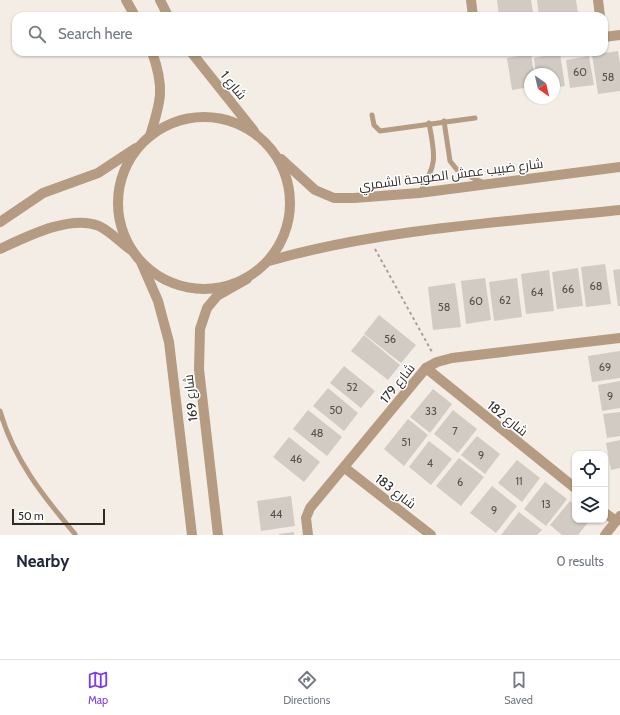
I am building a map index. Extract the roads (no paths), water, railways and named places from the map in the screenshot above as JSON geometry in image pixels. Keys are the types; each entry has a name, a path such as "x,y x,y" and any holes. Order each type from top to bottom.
{"street":[{"path":"126,0 132,12"},
{"path":"160,0 166,12"},
{"path":"471,0 472,12"},
{"path":"598,0 600,12"},
{"path":"608,36 620,35"},
{"path":"150,136 161,101 160,81 153,56"},
{"name":"شارع 1","path":"194,56 257,134"},
{"path":"257,134 231,121 203,116 175,122 150,136 140,146 127,165 119,186 118,209 122,231 133,252 141,262 164,280 191,289 220,288 246,279 269,261 284,237 291,209 288,180 277,154"},
{"name":"شارع ضبيب عمش الصويحة الشمري","path":"257,134 315,190 334,198 419,193 620,167"},
{"path":"0,222 42,193 98,173 140,146"},
{"path":"269,261 305,250 420,232 620,210"},
{"path":"0,249 45,230 72,224 86,223 100,227 133,252"},
{"name":"شارع 169","path":"141,262 158,301 170,342 192,535"},
{"name":"شارع 169","path":"218,535 199,369 200,329 207,308 217,296 246,279"},
{"name":"شارع 179","path":"308,535 306,518 310,508 345,468 426,368 437,362 452,358 620,338"},
{"name":"شارع 182","path":"426,368 574,487"},
{"name":"شارع 183","path":"345,468 431,535"},
{"path":"605,535 618,518 608,513"}],"lane":[{"path":"372,115 374,125 380,131 429,123 475,118"},
{"path":"444,121 450,161 458,171 485,184"},
{"path":"419,193 431,174 433,164 434,152 429,123"},
{"path":"0,411 14,450 28,475 44,498 75,534"}]}
